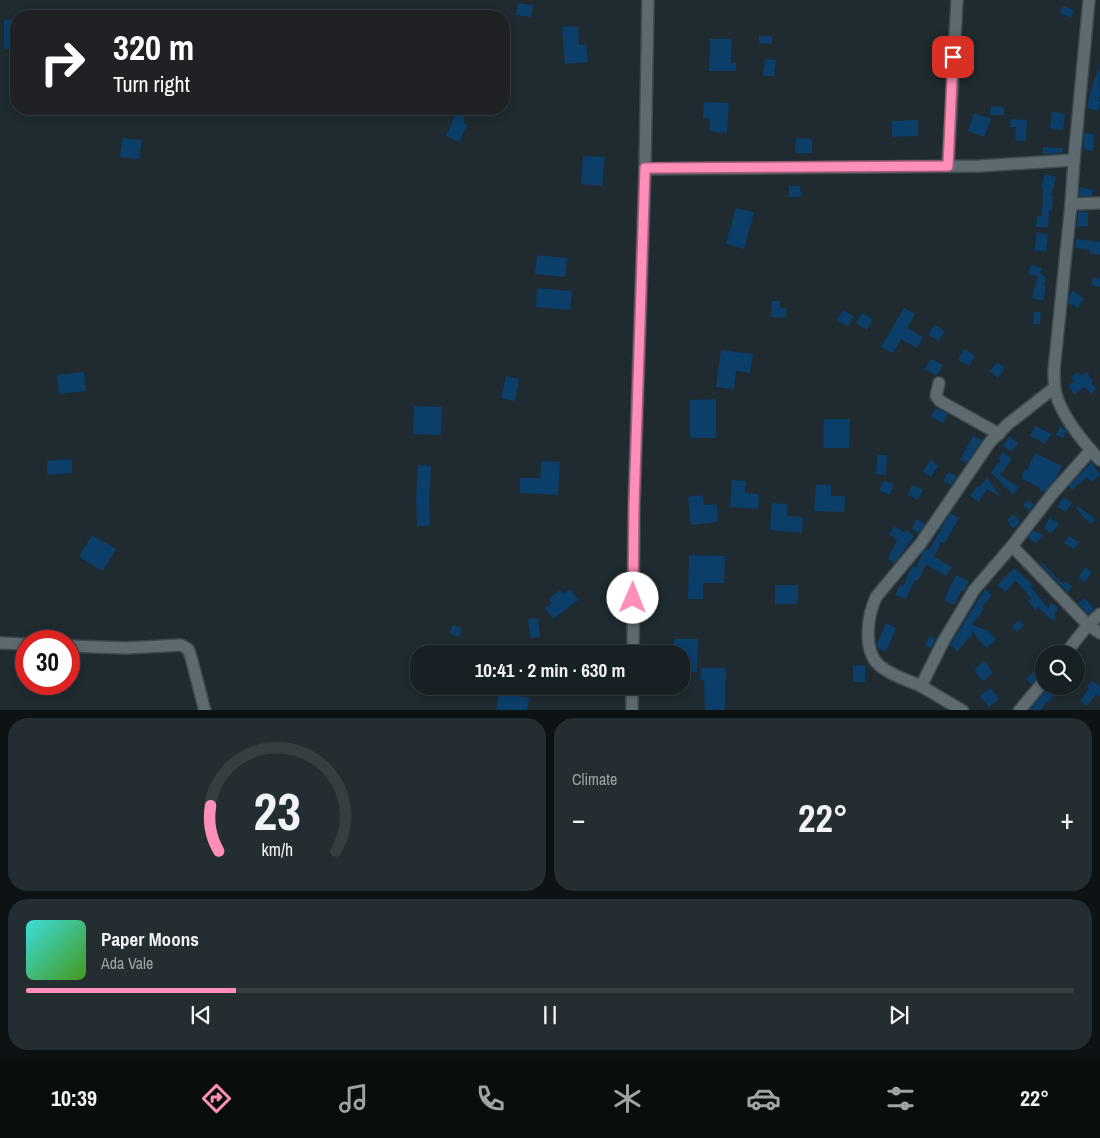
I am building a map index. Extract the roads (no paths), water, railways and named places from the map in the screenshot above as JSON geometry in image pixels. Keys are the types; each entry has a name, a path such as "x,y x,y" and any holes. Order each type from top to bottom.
{"street":[{"path":"632,645 634,505 645,168 648,0"},
{"path":"948,166 956,0"},
{"path":"921,686 959,614 974,590 1012,546 1053,493 1097,456 1065,414 1054,388 1056,342 1071,204 1089,0"},
{"path":"645,168 980,166 1074,160"},
{"path":"1071,204 1100,203"},
{"path":"939,383 936,396 940,401 999,434"},
{"path":"963,710 878,664 872,656 869,646 868,633 872,606 876,597 940,517 990,442 1054,388"},
{"path":"1012,546 1088,626 1100,633"},
{"path":"1073,645 1100,614"},
{"path":"0,643 15,644"},
{"path":"80,646 126,648 181,645 188,649 191,657 205,710"},
{"path":"1019,710 1035,691"},
{"path":"632,695 632,710"}]}
